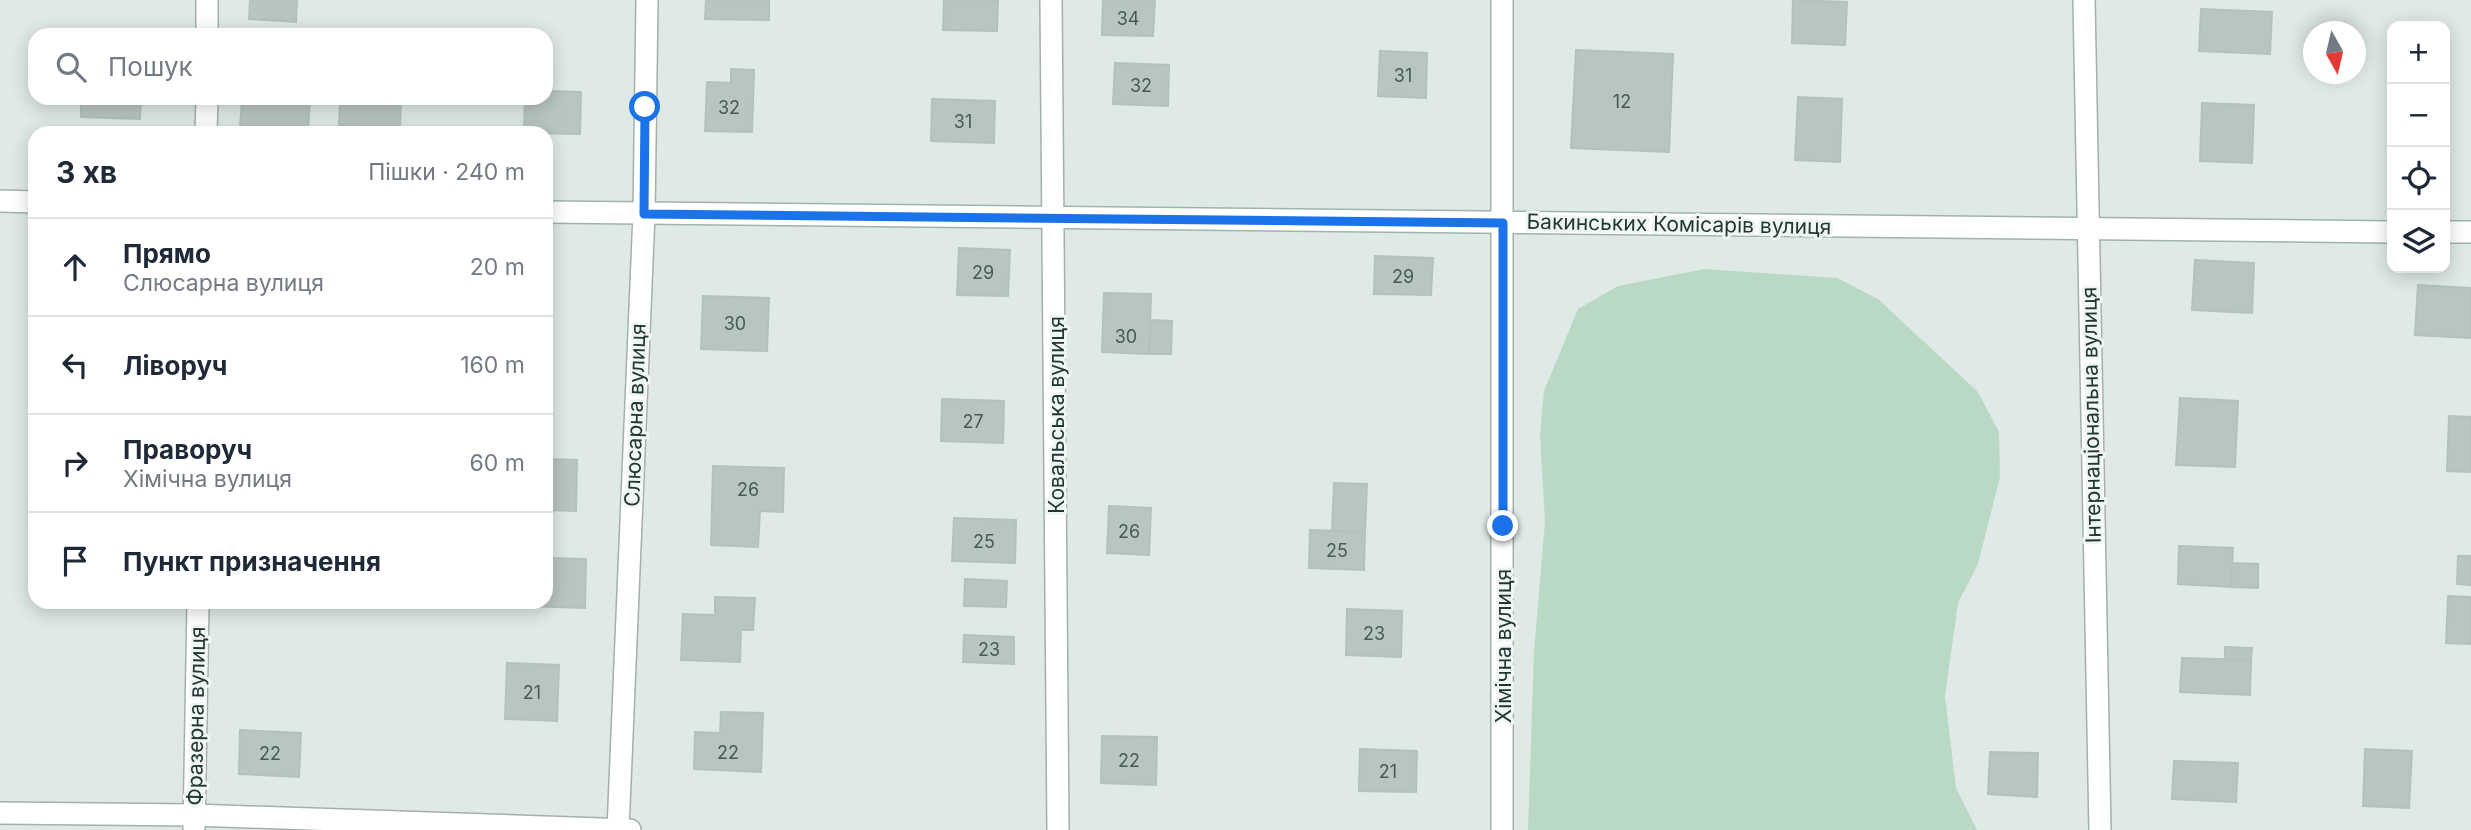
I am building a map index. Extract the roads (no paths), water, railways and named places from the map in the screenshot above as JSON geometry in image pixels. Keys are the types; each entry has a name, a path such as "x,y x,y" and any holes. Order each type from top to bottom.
{"street":[{"path":"207,0 207,28"},
{"name":"Слюсарна вулиця","path":"618,830 644,214 647,0"},
{"name":"Ковальська вулиця","path":"1051,0 1058,830"},
{"name":"Хімічна вулиця","path":"1502,0 1502,830"},
{"name":"Інтернаціональна вулиця","path":"2084,0 2100,830"},
{"path":"206,105 206,126"},
{"path":"0,201 28,202"},
{"name":"Бакинських Комісарів вулиця","path":"553,212 2387,232"},
{"path":"2450,232 2471,232"},
{"name":"Фразерна вулиця","path":"194,822 198,609"},
{"path":"0,813 194,822 630,830"}]}
